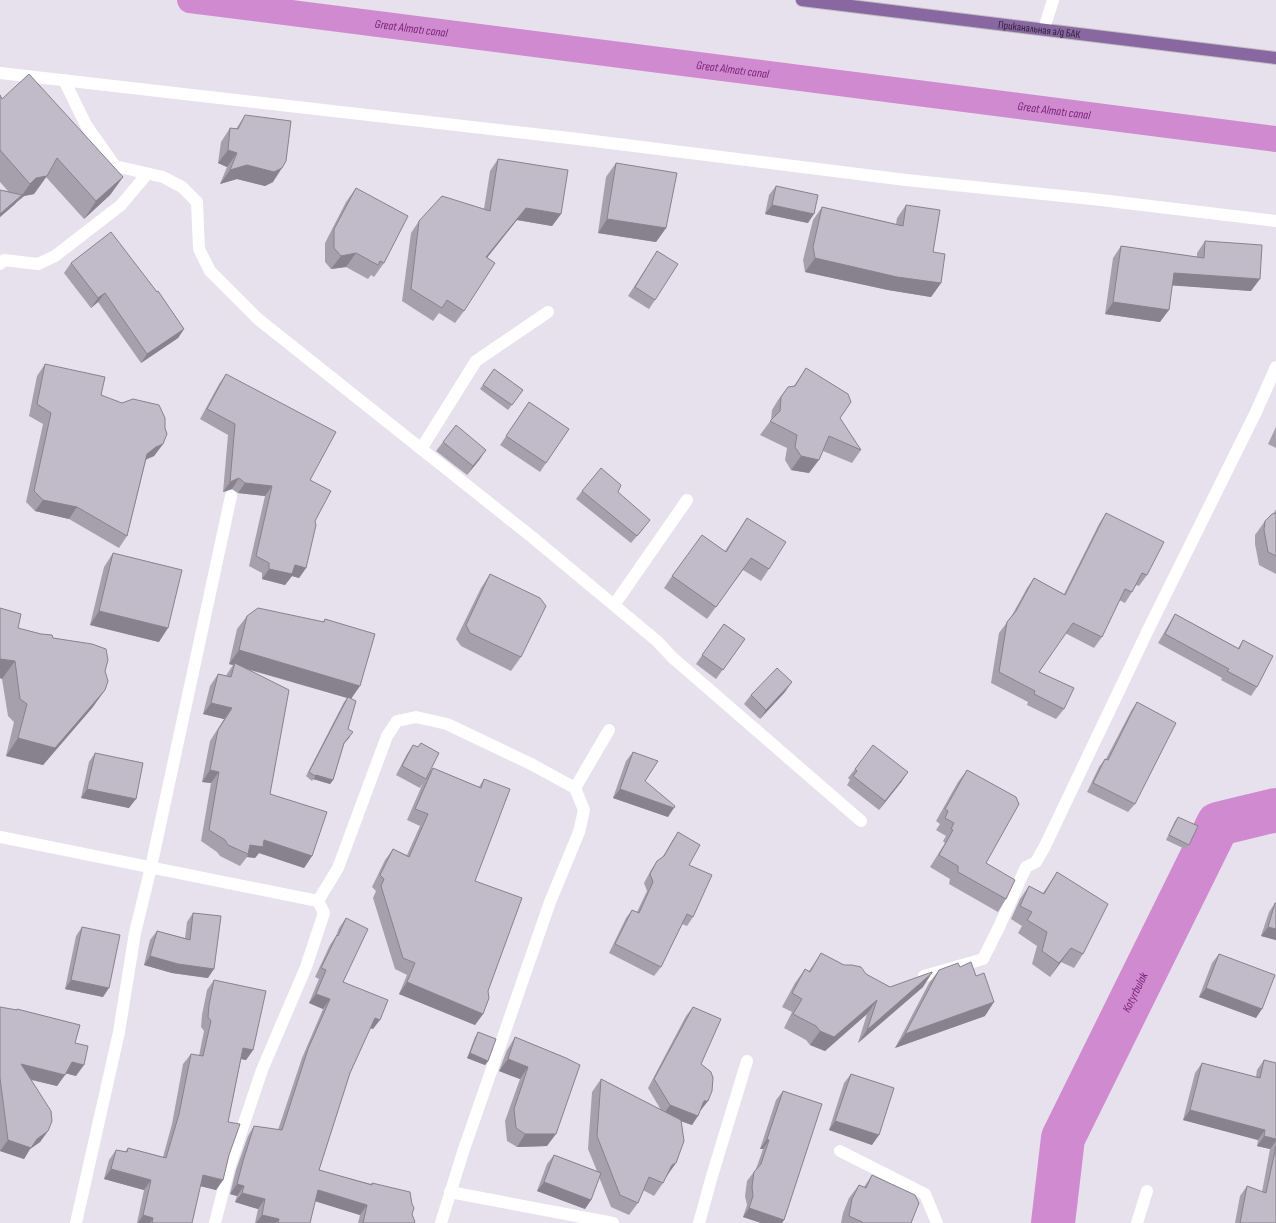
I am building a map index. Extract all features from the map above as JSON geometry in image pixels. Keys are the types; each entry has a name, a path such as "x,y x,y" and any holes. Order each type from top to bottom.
{"main road":[{"name":"Приканальная а/д БАК","path":"802,0 1276,58"}],"street":[{"path":"1044,30 1053,0"},
{"path":"0,73 578,139 906,180 1092,199 1276,221"},
{"path":"64,80 86,126 115,166 163,177 182,187 197,202 199,249 210,271 258,319 532,537 614,605 657,641 673,658 861,822"},
{"path":"0,264 4,260 38,264 55,256 121,205 147,174"},
{"path":"421,449 476,361 548,312"},
{"path":"924,976 983,959 1000,927 1026,867 1036,862 1045,846 1148,630 1256,412 1276,367"},
{"path":"76,1223 119,1032 135,933 151,867 231,496"},
{"path":"614,605 687,500"},
{"path":"318,901 338,868 387,736 397,721 416,717 447,724 531,764 575,788 584,810 579,832 547,910 463,1152 441,1223"},
{"path":"575,788 609,730"},
{"path":"0,837 318,901"},
{"path":"215,1223 229,1168 262,1070 306,967 324,913 318,901"},
{"path":"699,1223 747,1061"},
{"path":"840,1151 925,1194 937,1223"},
{"path":"1137,1223 1147,1191"},
{"path":"450,1192 613,1223"}],"building":[{"path":"29,74 123,177 96,201 57,158 47,176 36,178 30,184 0,150 0,95 2,99"},
{"path":"245,115 291,121 286,161 282,168 274,172 247,165 230,170 237,153 228,150 230,128 238,129"},
{"path":"498,159 568,170 561,214 526,208 486,257 495,263 464,311 447,300 442,308 411,289 419,221 442,196 490,211"},
{"path":"616,163 677,173 666,228 607,219"},
{"path":"776,186 818,195 814,214 772,205"},
{"path":"356,188 408,216 384,263 380,261 378,265 356,253 341,256 334,248 334,229"},
{"path":"0,190 22,195 0,214"},
{"path":"906,205 940,210 933,252 945,254 941,283 897,277 815,258 813,247 822,207 903,226"},
{"path":"111,232 157,292 158,291 184,329 147,354 105,293 98,298 71,263"},
{"path":"1205,241 1262,245 1260,279 1174,273 1169,310 1113,302 1121,246 1204,258"},
{"path":"657,251 678,264 655,300 635,287"},
{"path":"45,364 105,377 101,395 122,403 133,399 159,405 165,418 165,428 167,434 163,444 147,454 127,536 77,507 43,500 34,491 51,413 37,404"},
{"path":"806,368 848,394 851,402 840,418 861,450 829,436 819,460 801,456 795,447 797,435 770,421 780,411 781,397 788,387 795,386"},
{"path":"494,369 523,390 512,405 483,385"},
{"path":"226,374 336,432 310,480 331,491 315,521 316,525 306,568 295,565 292,574 269,569 269,563 256,556 272,486 245,483 239,478 230,482 235,424 207,409"},
{"path":"529,402 569,429 546,463 506,436"},
{"path":"456,425 486,450 473,466 443,442"},
{"path":"601,468 621,485 618,492 650,520 637,536 582,491"},
{"path":"1106,513 1164,542 1147,575 1142,573 1132,592 1125,589 1102,637 1073,623 1039,672 1074,688 1064,709 1034,694 1035,691 999,672 1007,622 1016,611 1034,578 1065,595"},
{"path":"1276,513 1276,556 1268,552 1264,530 1265,521 1272,514"},
{"path":"747,518 786,542 769,569 751,558 716,607 672,576 702,535 726,552"},
{"path":"113,553 182,570 168,628 99,611"},
{"path":"490,574 540,598 546,606 521,657 470,633 466,625"},
{"path":"0,608 21,614 18,628 41,634 52,635 53,638 92,644 106,649 108,660 105,671 108,681 105,690 55,748 18,738 27,704 20,699 15,661 0,659"},
{"path":"258,608 324,622 325,619 375,634 360,686 239,650 247,616"},
{"path":"1175,614 1239,649 1243,640 1273,656 1257,687 1227,671 1229,669 1165,634"},
{"path":"724,624 745,639 723,670 702,655"},
{"path":"235,663 289,690 270,794 327,812 312,856 264,840 263,847 250,845 248,854 228,845 225,840 209,830 219,772 210,770 218,730 232,708 211,703 218,674 231,677"},
{"path":"777,668 792,682 766,710 751,695"},
{"path":"348,697 356,701 348,729 353,732 344,743 333,780 315,776 309,772"},
{"path":"1137,702 1176,723 1135,804 1093,783 1105,759 1108,760"},
{"path":"421,743 439,753 426,779 402,766 413,745 418,747"},
{"path":"873,745 908,772 885,801 853,776 857,771 855,769"},
{"path":"633,752 658,761 645,781 675,806 674,808 620,789"},
{"path":"95,753 143,763 136,799 87,789"},
{"path":"433,768 481,788 484,779 510,789 475,881 522,898 488,991 489,998 483,1014 407,982 415,963 403,958 381,886 384,879 380,875 393,849 409,857 428,814 415,809"},
{"path":"967,770 1016,797 1019,804 986,863 1015,880 1006,899 958,872 958,866 939,855 953,830 951,829 954,823 945,818 948,811 945,809"},
{"path":"1178,817 1198,826 1189,845 1169,835"},
{"path":"678,832 700,845 689,865 712,875 693,917 687,914 661,967 615,944 632,910 639,913 653,882 650,874 657,861 664,856"},
{"path":"1057,872 1108,904 1083,954 1071,948 1059,963 1042,951 1047,932 1027,920 1032,912 1020,906 1029,886 1044,894"},
{"path":"1276,903 1276,929 1268,927"},
{"path":"193,913 221,916 214,969 178,964 150,956 157,931 190,940"},
{"path":"346,918 368,929 343,982 388,1000 380,1020 375,1018 350,1073 319,1170 372,1185 372,1183 410,1192 414,1208 412,1214 415,1222 363,1223 367,1205 318,1190 310,1223 278,1223 279,1219 262,1215 265,1199 242,1193 244,1186 237,1184 254,1126 282,1130 308,1049 330,999 316,994 326,970 321,968"},
{"path":"82,927 120,935 109,988 71,980"},
{"path":"821,953 844,965 861,967 866,974 890,987 932,973 867,1030 877,1000 834,1037 820,1031 816,1026 793,1014 802,999 792,993 805,969 810,972"},
{"path":"1219,954 1275,975 1262,1009 1206,988"},
{"path":"971,962 976,976 984,973 994,1002 905,1034 939,970 958,963 960,967"},
{"path":"214,980 266,991 253,1050 243,1048 228,1122 240,1124 229,1155 223,1180 203,1175 192,1223 152,1223 153,1218 143,1215 151,1180 111,1169 116,1150 127,1152 128,1148 166,1158 179,1114 191,1054 203,1056 211,1021 208,1017"},
{"path":"0,1007 17,1009 80,1025 75,1043 88,1046 84,1065 72,1062 65,1075 21,1064 51,1111 52,1121 48,1131 37,1139 31,1148 8,1140 0,1078"},
{"path":"693,1007 721,1019 701,1064 711,1072 713,1078 712,1091 708,1101 704,1101 698,1116 670,1105 654,1079"},
{"path":"478,1032 496,1039 488,1061 470,1053"},
{"path":"515,1037 580,1065 556,1134 525,1134 516,1128 514,1109 528,1067 508,1059"},
{"path":"1264,1060 1276,1063 1276,1139 1264,1136 1265,1130 1190,1110 1202,1063 1260,1078"},
{"path":"851,1074 894,1088 879,1135 835,1121"},
{"path":"601,1079 681,1120 684,1141 676,1163 672,1165 663,1183 649,1177 638,1203 620,1195 597,1136"},
{"path":"783,1091 822,1104 784,1220 749,1208 753,1196 752,1187 754,1172 761,1164 769,1140 767,1139"},
{"path":"1276,1146 1276,1223 1240,1223 1247,1186 1266,1193"},
{"path":"554,1155 601,1173 591,1200 544,1182"},
{"path":"872,1175 915,1195 919,1203 911,1223 862,1223 849,1216 852,1199 859,1185 866,1188"}],"waterway":[{"name":"Great Almatı canal","path":"190,0 1276,139"},
{"name":"Kotyrbulak","path":"1053,1223 1063,1138 1218,824 1276,810"}]}
